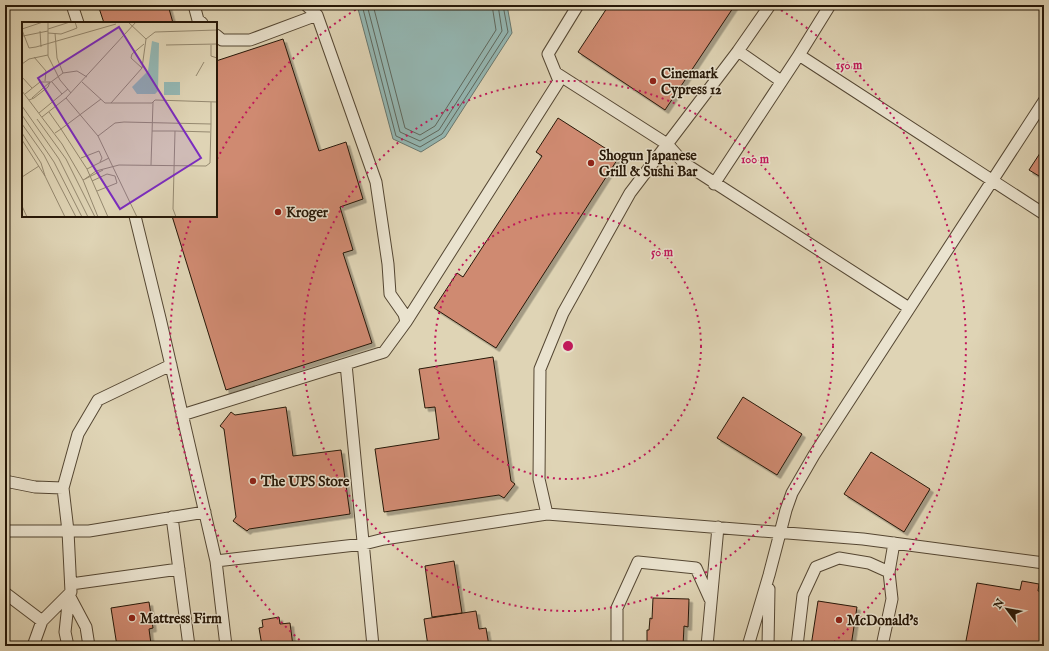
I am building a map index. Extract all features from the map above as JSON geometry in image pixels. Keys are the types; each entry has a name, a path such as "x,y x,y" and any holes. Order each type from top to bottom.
{"lane":[{"path":"72,5 78,22"},
{"path":"194,5 198,20 201,22"},
{"path":"306,5 317,15 376,182 388,264 390,294 404,314 406,322"},
{"path":"182,415 384,352 406,322 487,191 559,81 548,54 578,5"},
{"path":"547,514 539,479 540,369 563,313 630,193 738,51 770,5"},
{"path":"714,184 830,5"},
{"path":"217,36 222,40 250,40 317,15"},
{"path":"738,51 781,81"},
{"path":"799,55 1044,214"},
{"path":"556,73 667,144 684,163 714,184 909,308"},
{"path":"748,646 770,575 792,493 909,308 1044,101"},
{"path":"135,217 216,561 226,646"},
{"path":"346,364 373,646"},
{"path":"68,646 65,632 70,590 68,531 63,488 78,434 98,400 171,365"},
{"path":"5,481 35,487 63,488"},
{"path":"5,531 89,531 205,512"},
{"path":"216,561 364,544 547,514 781,532 894,543 1044,563"},
{"path":"172,517 189,646"},
{"path":"707,646 710,599 718,528"},
{"path":"882,646 892,599 889,572 894,543"},
{"path":"797,646 803,595 816,567 840,558 869,563 889,572"},
{"path":"617,646 618,608 638,562 696,568 710,599"},
{"path":"33,646 42,621 70,590 179,569"},
{"path":"768,646 770,575"},
{"path":"70,590 86,626 89,646"},
{"path":"5,593 42,621"}],"water":[{"path":"357,5 507,5 512,33 445,137 421,152 393,139"}],"building":[{"path":"98,5 168,5 173,22 104,22"},
{"name":"Cinemark Cypress 12","path":"609,5 735,5 665,110 578,52"},
{"name":"Kroger","path":"283,39 319,151 346,142 363,199 340,207 353,250 343,253 372,343 226,390 172,217 217,217 217,61"},
{"path":"558,118 619,157 496,348 434,308 457,273 463,277 542,156 536,152"},
{"path":"1044,147 1044,179 1029,170"},
{"path":"493,357 511,481 515,484 504,498 499,495 384,512 375,449 439,439 435,407 425,408 419,369"},
{"path":"743,397 802,434 777,475 717,438"},
{"path":"286,407 293,456 341,450 350,514 249,529 247,531 233,521 236,517 224,429 220,426 231,412 235,415"},
{"path":"871,452 930,489 904,532 844,494"},
{"path":"454,561 462,613 432,617 425,566"},
{"path":"1022,581 1039,584 1038,591 1044,592 1044,646 965,646 977,583 1020,590"},
{"path":"653,598 689,599 688,627 684,626 683,646 647,646 647,630 649,630 650,618 652,619"},
{"path":"818,601 857,607 851,646 811,646"},
{"name":"Mattress Firm","path":"149,602 153,628 149,629 151,644 155,643 155,646 117,646 111,608"},
{"path":"476,611 479,629 486,628 489,646 428,646 424,619"},
{"path":"279,617 280,624 290,623 293,646 262,646 259,628 263,627 262,620"}],"place":[{"name":"Cinemark Cypress 12","path":"653,81"},
{"name":"Shogun Japanese Grill & Sushi Bar","path":"591,163"},
{"name":"Kroger","path":"278,212"},
{"name":"The UPS Store","path":"253,481"},
{"name":"Mattress Firm","path":"132,618"},
{"name":"McDonald's","path":"839,620"}]}
